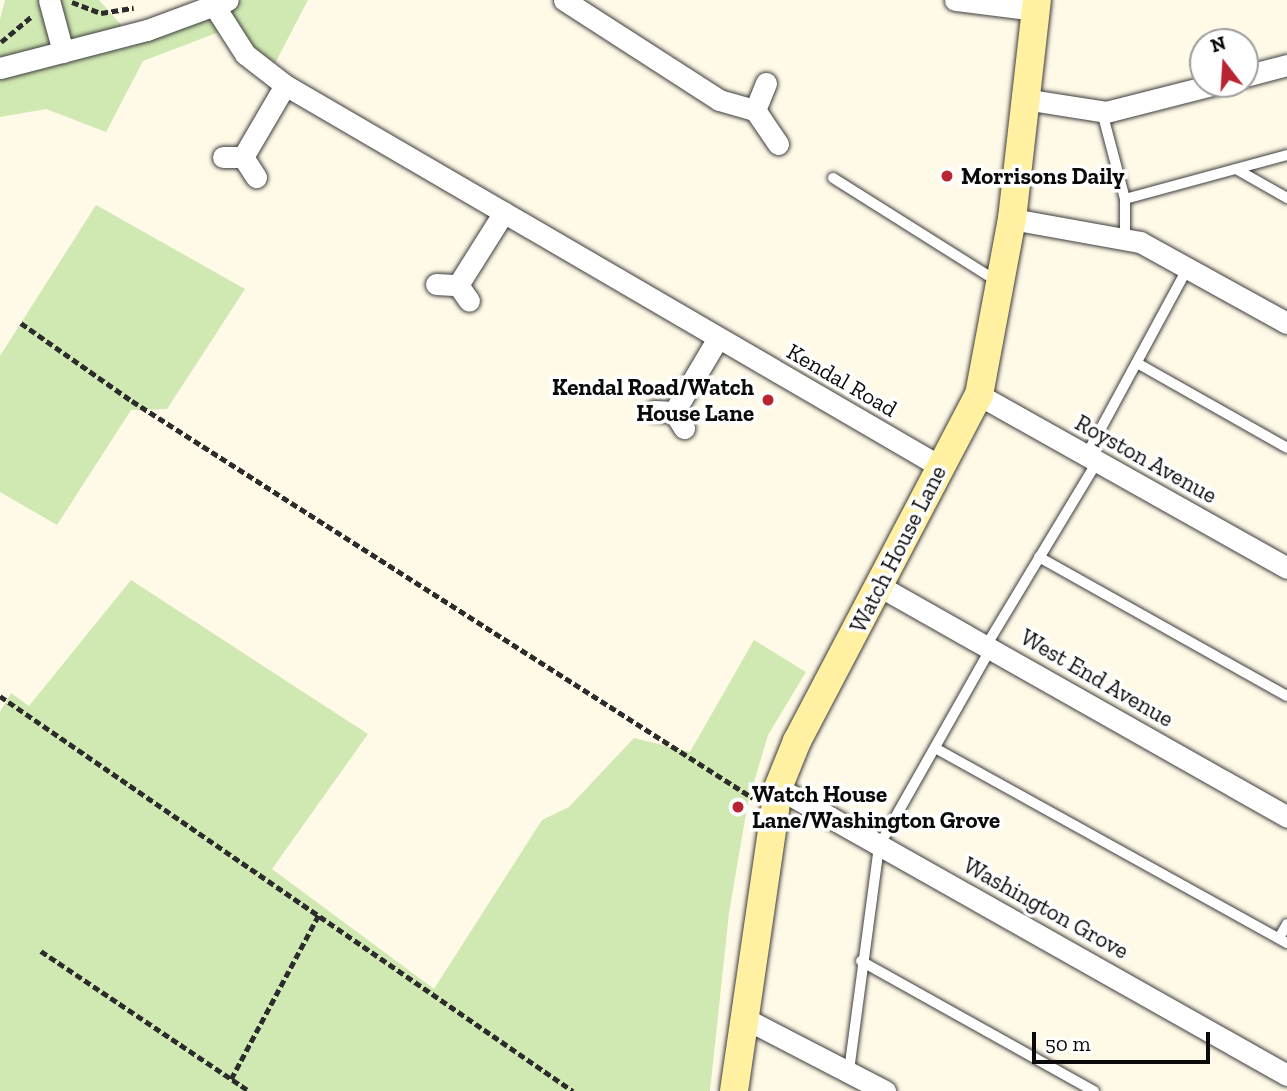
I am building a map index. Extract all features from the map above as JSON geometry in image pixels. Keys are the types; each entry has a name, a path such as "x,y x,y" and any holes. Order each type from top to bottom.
{"street":[{"path":"955,0 1036,5"},
{"path":"571,2 719,100 755,110 778,145"},
{"path":"50,4 63,52"},
{"path":"0,68 222,4"},
{"name":"Kendal Road","path":"222,4 244,54 285,85 941,467"},
{"name":"Watch House Lane","path":"734,1091 776,800 797,741 881,587 979,395 1012,219 1036,5"},
{"path":"1259,72 1287,65"},
{"path":"755,110 766,83"},
{"path":"256,177 233,157 285,85"},
{"path":"1024,99 1102,111 1189,90"},
{"path":"436,284 464,293 504,212"},
{"path":"1012,219 1125,239 1188,266 1287,323"},
{"path":"671,417 718,338"},
{"name":"Royston Avenue","path":"979,395 1287,568"},
{"name":"West End Avenue","path":"881,587 1287,817"},
{"name":"Washington Grove","path":"776,800 879,846 1287,1075"},
{"path":"744,1018 885,1091"}],"lane":[{"path":"1102,111 1125,200 1125,239"},
{"path":"1125,200 1287,155"},
{"path":"1236,169 1287,198"},
{"path":"833,178 1000,283"},
{"path":"849,1071 861,961 879,846 1039,557 1188,266"},
{"path":"1137,363 1287,448"},
{"path":"1039,557 1287,696"},
{"path":"935,748 1283,941 1287,924"},
{"path":"861,961 1094,1091"}],"path":[{"path":"0,42 50,4 75,1 101,13 145,7"},
{"path":"21,323 132,401 776,800"},
{"path":"0,696 573,1091"},
{"path":"231,1079 319,914"},
{"path":"41,951 249,1091"}],"green space":[{"path":"5,0 99,0 129,34 228,0 308,0 270,73 227,29 143,61 106,132 46,109 0,117 0,19"},
{"path":"96,205 245,289 167,409 131,410 57,525 0,492 0,356"},
{"path":"131,580 368,734 272,869 434,989 542,820 569,807 634,738 690,752 754,640 806,672 768,735 748,802 729,913 710,1091 0,1091 0,712 11,693 29,706"}],"place":[{"name":"Morrisons Daily","path":"947,176"},
{"name":"Kendal Road/Watch House Lane","path":"768,400"},
{"name":"Watch House Lane/Washington Grove","path":"738,807"}]}
